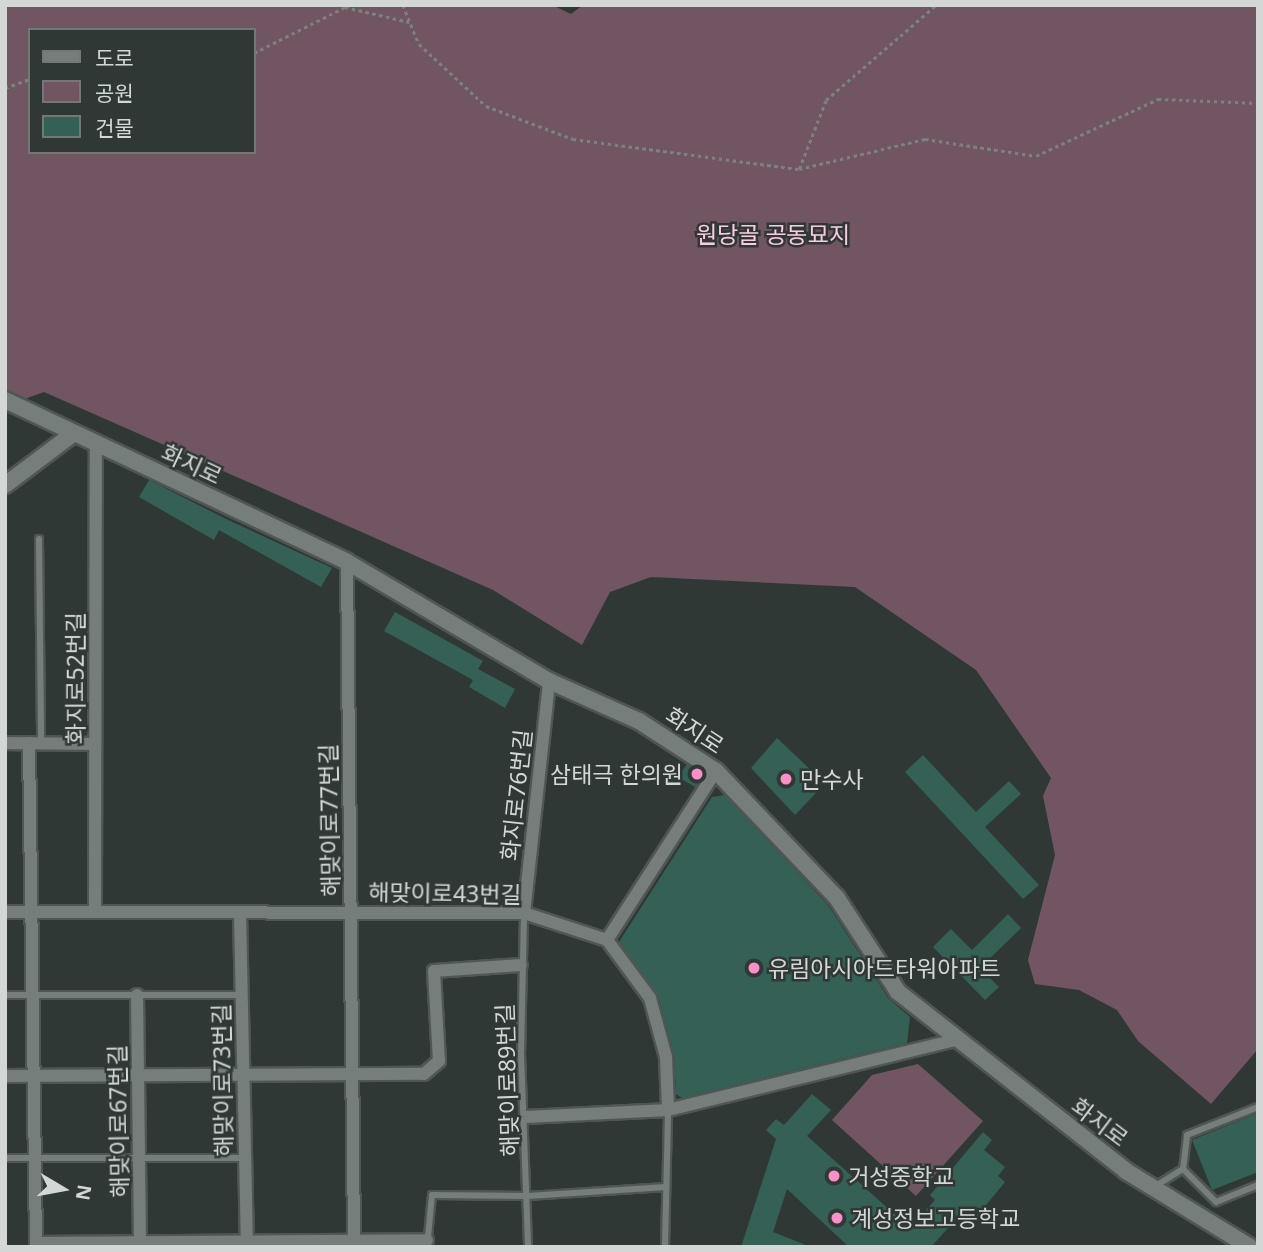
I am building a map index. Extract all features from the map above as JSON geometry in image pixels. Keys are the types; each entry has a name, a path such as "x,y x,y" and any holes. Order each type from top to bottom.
{"street":[{"name":"화지로","path":"5,400 347,562 549,681 639,721 716,771 837,898 898,992 956,1040 1153,1188 1250,1247"},
{"path":"5,485 74,433"},
{"name":"화지로52번길","path":"95,912 96,444"},
{"name":"해맞이로77번길","path":"347,562 354,1244"},
{"name":"화지로76번길","path":"524,913 549,681"},
{"path":"5,743 96,744"},
{"path":"35,743 31,912 36,1245 427,1243"},
{"path":"667,1110 666,1057 650,998 607,940 716,771"},
{"name":"해맞이로43번길","path":"5,912 524,913 607,940"},
{"name":"해맞이로73번길","path":"240,913 246,1244"},
{"path":"5,1076 352,1078 424,1074 439,1061 434,971 521,965"},
{"name":"해맞이로67번길","path":"137,995 140,1245"},
{"path":"526,1117 667,1110 956,1040"}],"lane":[{"path":"35,743 39,539"},
{"name":"해맞이로89번길","path":"524,913 521,965 528,1247"},
{"path":"5,995 242,995"},
{"path":"1183,1169 1187,1135 1258,1107"},
{"path":"665,1247 667,1110"},
{"path":"5,1158 245,1158"},
{"path":"1153,1188 1183,1169"},
{"path":"1183,1169 1216,1202 1258,1185"},
{"path":"427,1243 432,1195 528,1196 666,1187"}],"path":[{"path":"403,5 419,44 486,106 573,139 799,169 925,139 1036,156 1158,99 1258,103"},
{"path":"799,169 826,100 936,5"},
{"path":"256,52 345,8 410,22"},
{"path":"5,88 28,80"}],"green space":[{"name":"원당골 공동묘지","path":"5,5 552,5 571,14 583,5 1258,5 1258,1049 1211,1104 1138,1041 1117,1010 1079,990 1035,984 1028,960 1055,855 1043,796 1051,778 976,670 855,587 651,577 610,592 582,645 493,590 44,392 5,406"},
{"path":"918,1064 983,1121 916,1196 832,1120 872,1075"}],"building":[{"path":"149,480 332,568 321,587 219,530 214,540 139,497"},
{"path":"395,612 483,661 478,669 515,689 505,708 469,687 473,680 384,631"},
{"name":"만수사","path":"777,738 815,774 806,783 816,793 795,815 751,768"},
{"path":"923,755 976,812 1009,781 1021,794 985,827 1039,885 1023,899 905,772"},
{"path":"687,764 703,775 695,787 678,777"},
{"name":"유림아시아드타워아파트","path":"725,795 828,905 889,999 910,1017 907,1043 682,1098 676,1094 674,1055 658,995 619,942 712,797"},
{"path":"1008,914 1021,928 980,968 999,987 985,1000 933,947 951,929 972,950"},
{"path":"812,1094 831,1110 807,1136 910,1228 935,1200 930,1195 983,1132 992,1140 984,1150 1005,1167 998,1176 1005,1182 968,1227 957,1218 931,1247 849,1247 787,1189 773,1232 811,1247 741,1247 776,1139 766,1130 776,1119 784,1125"},
{"path":"1258,1113 1258,1172 1212,1190 1192,1140"}],"place":[{"name":"삼태극 한의원","path":"697,774"},
{"name":"만수사","path":"786,779"},
{"name":"유림아시아드타워아파트","path":"754,968"},
{"name":"거성중학교","path":"834,1176"},
{"name":"계성정보고등학교","path":"837,1218"}]}
